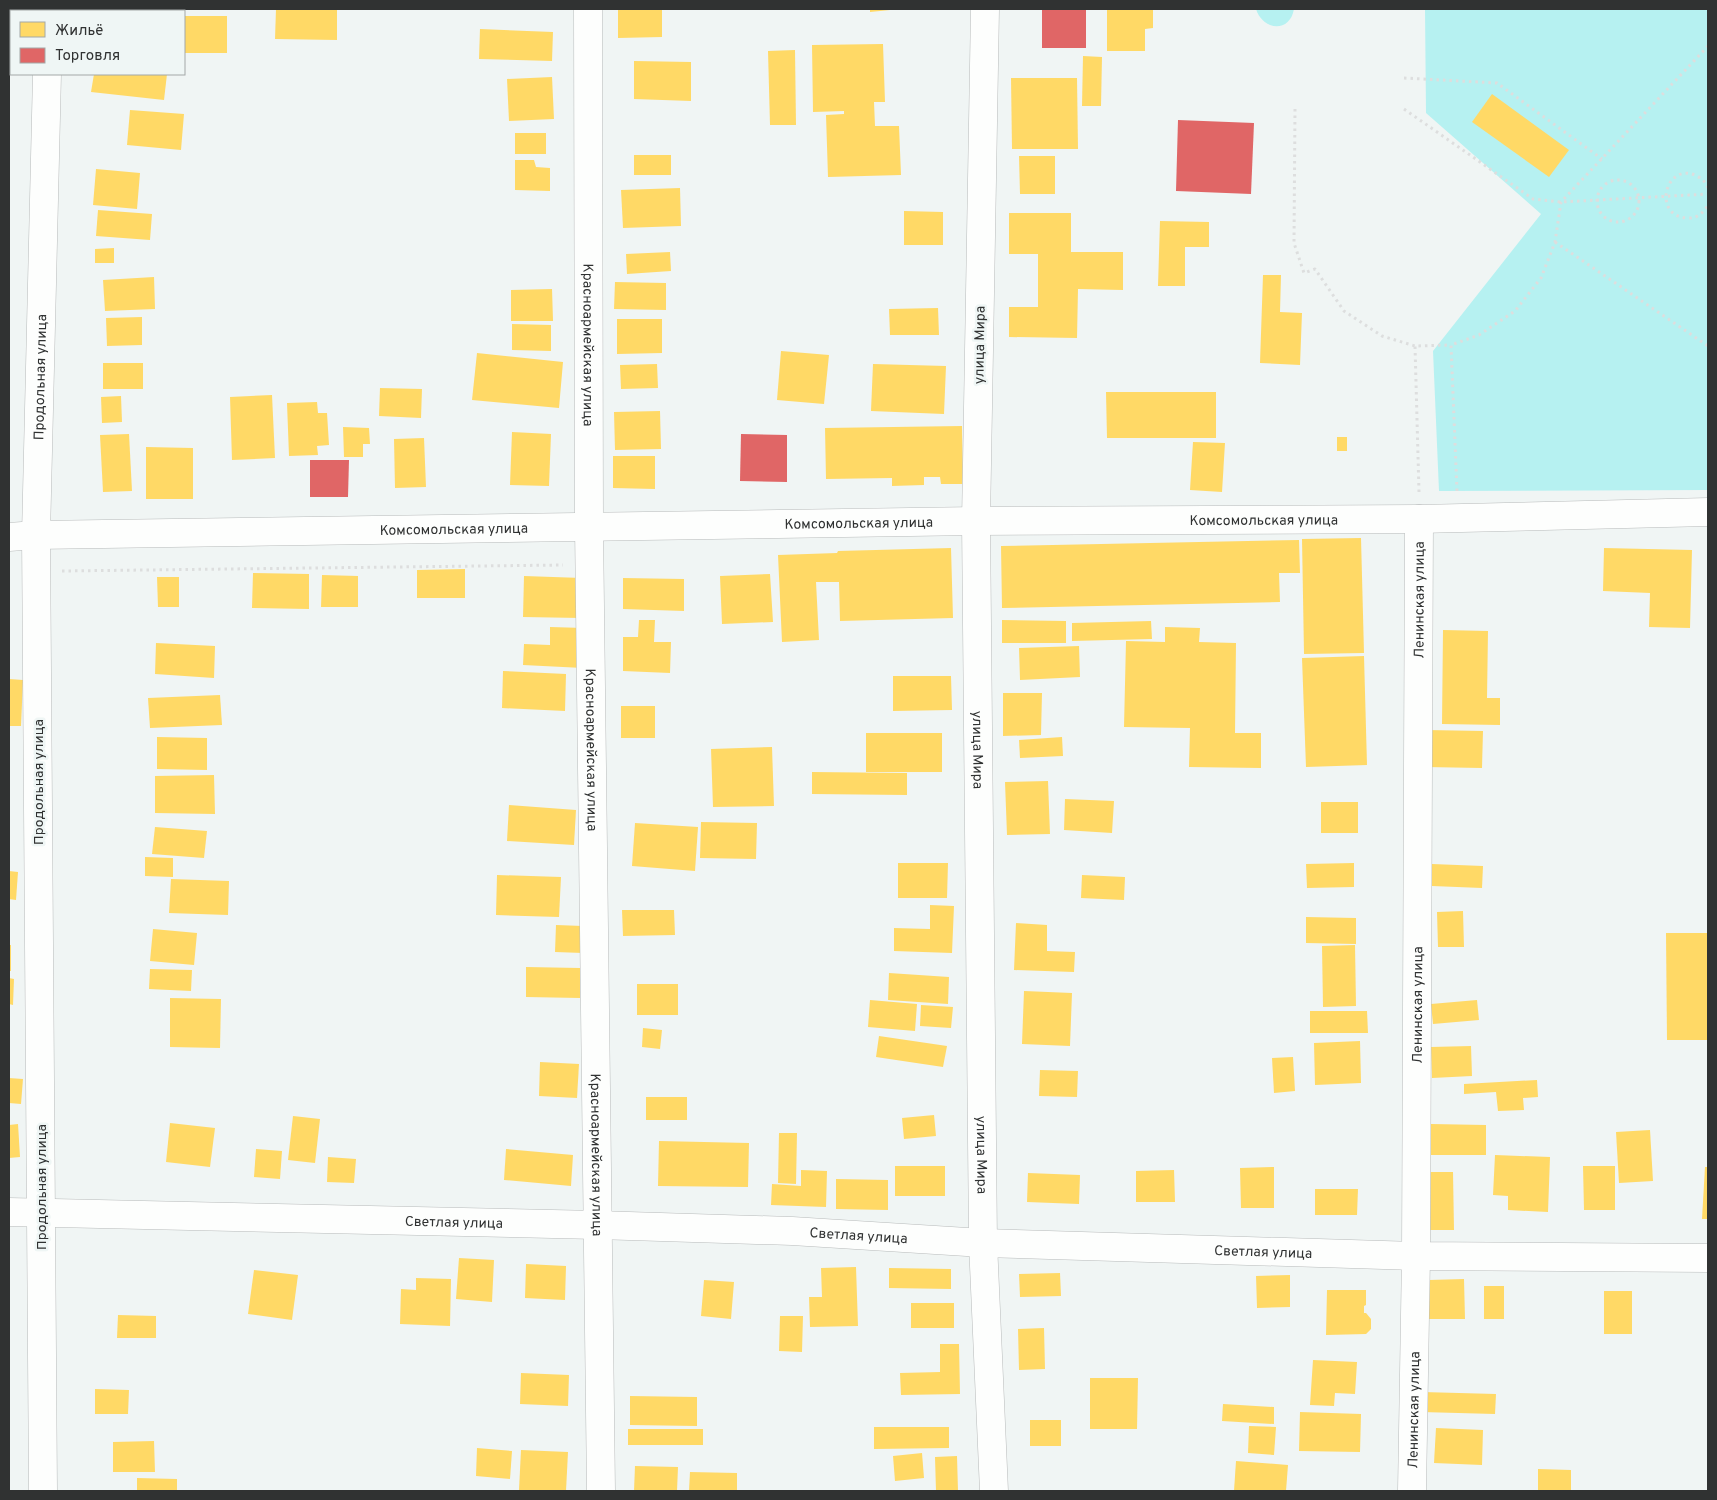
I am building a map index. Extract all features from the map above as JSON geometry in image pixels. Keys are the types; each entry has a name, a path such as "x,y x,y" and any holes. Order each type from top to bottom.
{"street":[{"name":"Красноармейская улица","path":"588,9 589,564 601,1491"},
{"name":"улица Мира","path":"985,9 976,521 982,1244 994,1491"},
{"name":"Продольная улица","path":"43,1491 36,535 47,75"},
{"name":"Комсомольская улица","path":"9,537 36,535 976,521 1419,520 1708,512"},
{"name":"Ленинская улица","path":"1412,1491 1416,1256 1419,520"},
{"name":"Светлая улица","path":"9,1212 792,1231 982,1244 1416,1256 1708,1258"}],"path":[{"path":"1295,109 1294,243 1304,273 1315,269 1344,311 1382,336 1415,346 1451,345 1478,335 1515,311 1540,278 1555,242 1561,202 1708,46"},
{"path":"1404,78 1498,83 1602,159"},
{"path":"1404,108 1534,198 1561,202 1708,194"},
{"path":"1708,188 1700,178 1691,174 1682,174 1673,179 1667,187 1665,196 1667,205 1672,212 1680,217 1689,219 1698,216 1705,210 1708,204"},
{"path":"1617,180 1631,185 1639,198 1638,207 1634,214 1628,220 1619,222 1611,221 1603,216 1598,209 1597,200 1598,193 1603,186 1617,180"},
{"path":"1555,242 1708,346"},
{"path":"1451,345 1458,518"},
{"path":"1415,346 1419,520"},
{"path":"36,571 589,564"}],"shaded area":[{"path":"1256,9 1294,9 1292,17 1287,22 1276,26 1264,22"},
{"path":"1425,9 1708,9 1708,490 1439,491 1433,351 1541,214 1426,113"}],"building: Жильё":[{"path":"108,9 164,9 164,10"},
{"path":"276,9 337,9 337,40 275,39"},
{"path":"618,9 662,9 662,37 618,38"},
{"path":"870,9 890,9 890,10 870,12"},
{"path":"1107,9 1153,9 1153,28 1145,29 1145,51 1107,51"},
{"path":"185,16 227,16 227,53 185,53"},
{"path":"480,29 553,32 552,61 479,59"},
{"path":"883,44 885,102 874,102 875,126 899,126 901,175 828,177 826,115 844,114 844,111 813,112 812,45"},
{"path":"795,50 796,125 770,125 768,51"},
{"path":"1083,56 1102,57 1101,106 1082,106"},
{"path":"634,61 691,62 691,101 634,99"},
{"path":"94,75 167,75 164,100 91,92"},
{"path":"552,77 554,119 509,121 507,79"},
{"path":"1011,78 1077,78 1078,149 1012,149"},
{"path":"1492,94 1569,150 1549,177 1472,122"},
{"path":"130,110 184,114 181,150 127,145"},
{"path":"515,133 546,133 546,154 515,154"},
{"path":"634,155 671,155 671,175 634,175"},
{"path":"1019,156 1055,156 1055,194 1020,194"},
{"path":"515,160 534,160 536,167 550,168 550,191 515,190"},
{"path":"96,169 140,173 137,209 93,205"},
{"path":"680,188 681,226 623,228 621,190"},
{"path":"98,210 152,214 150,240 96,236"},
{"path":"904,211 943,212 943,245 904,245"},
{"path":"1009,213 1071,213 1071,252 1123,252 1123,290 1078,289 1077,338 1009,337 1009,307 1038,307 1038,254 1009,254"},
{"path":"1160,221 1209,222 1209,247 1185,247 1185,286 1158,286"},
{"path":"114,248 114,263 95,263 95,249"},
{"path":"670,252 671,271 627,274 626,254"},
{"path":"1263,275 1281,275 1280,312 1302,313 1300,365 1260,363"},
{"path":"154,277 155,309 105,311 103,280"},
{"path":"615,282 666,283 666,310 614,309"},
{"path":"552,289 553,321 511,321 511,290"},
{"path":"938,308 939,335 890,335 889,309"},
{"path":"142,317 142,345 107,346 106,318"},
{"path":"617,319 662,319 662,353 617,354"},
{"path":"512,324 551,325 551,351 512,350"},
{"path":"781,351 829,355 824,404 777,400"},
{"path":"477,353 563,362 559,408 472,400"},
{"path":"103,363 143,363 143,389 103,389"},
{"path":"657,364 658,388 621,389 620,365"},
{"path":"873,364 946,366 944,414 871,411"},
{"path":"380,388 422,389 421,418 379,416"},
{"path":"1106,392 1216,392 1216,438 1107,438"},
{"path":"272,395 275,458 232,460 230,397"},
{"path":"121,396 122,422 102,423 101,397"},
{"path":"317,402 318,413 327,413 329,445 317,446 318,455 289,456 287,403"},
{"path":"660,411 661,449 615,450 614,412"},
{"path":"962,426 963,484 941,484 940,477 924,477 924,485 892,486 892,478 826,479 825,428"},
{"path":"343,427 369,428 370,444 363,444 363,457 344,457"},
{"path":"512,432 551,434 549,486 510,485"},
{"path":"129,434 132,491 103,492 100,435"},
{"path":"1337,437 1347,437 1347,451 1337,451"},
{"path":"424,438 426,487 395,488 394,439"},
{"path":"1193,442 1225,443 1222,492 1190,490"},
{"path":"146,447 193,448 193,499 146,499"},
{"path":"613,456 655,456 655,489 613,488"},
{"path":"1361,538 1364,653 1304,654 1302,539"},
{"path":"1299,540 1300,573 1279,573 1280,602 1002,608 1001,546"},
{"path":"951,548 953,618 840,621 839,582 816,582 819,640 782,642 778,555 837,553 838,551"},
{"path":"1604,548 1692,550 1690,628 1649,627 1650,593 1603,591"},
{"path":"465,569 465,598 417,598 417,570"},
{"path":"253,573 309,574 309,609 252,608"},
{"path":"770,574 773,622 722,624 720,576"},
{"path":"322,575 358,576 358,607 321,607"},
{"path":"524,576 582,578 581,618 523,617"},
{"path":"157,577 179,577 179,607 158,607"},
{"path":"623,578 684,579 684,611 623,609"},
{"path":"639,620 655,620 654,642 671,642 670,673 623,671 623,637 638,637"},
{"path":"1002,620 1066,621 1066,643 1002,643"},
{"path":"1151,621 1152,639 1072,641 1072,623"},
{"path":"550,627 584,628 583,668 523,665 524,644 550,645"},
{"path":"1165,627 1200,628 1199,642 1236,643 1235,733 1261,733 1261,768 1189,767 1190,728 1124,727 1126,641 1165,642"},
{"path":"1443,630 1488,631 1487,698 1500,698 1500,725 1442,724"},
{"path":"156,643 215,646 214,678 155,674"},
{"path":"1079,646 1080,677 1020,680 1019,648"},
{"path":"1364,656 1367,765 1306,767 1302,658"},
{"path":"503,671 566,674 565,711 502,708"},
{"path":"893,676 951,676 952,710 893,711"},
{"path":"9,679 23,680 21,726 9,726"},
{"path":"1003,693 1042,693 1041,735 1003,736"},
{"path":"220,695 222,725 150,728 148,698"},
{"path":"621,706 655,706 655,738 621,738"},
{"path":"1426,730 1483,731 1482,768 1425,767"},
{"path":"866,733 942,733 942,772 866,772"},
{"path":"157,737 207,738 207,770 157,769"},
{"path":"1062,737 1063,756 1020,758 1019,740"},
{"path":"772,747 774,806 713,807 711,749"},
{"path":"812,772 907,773 907,795 812,794"},
{"path":"214,775 215,814 155,813 155,776"},
{"path":"1048,781 1050,834 1007,835 1005,782"},
{"path":"1065,799 1114,801 1112,833 1064,830"},
{"path":"1321,802 1358,802 1358,833 1321,833"},
{"path":"509,805 576,810 574,845 507,841"},
{"path":"701,822 757,823 756,859 700,858"},
{"path":"635,823 698,827 695,871 632,866"},
{"path":"155,827 207,831 204,858 152,854"},
{"path":"145,857 173,858 173,877 145,876"},
{"path":"898,863 948,863 947,898 898,898"},
{"path":"1354,863 1354,887 1307,888 1306,864"},
{"path":"1432,864 1483,866 1482,888 1432,886"},
{"path":"9,871 18,872 16,900 9,899"},
{"path":"497,875 561,877 559,917 496,915"},
{"path":"1082,875 1125,877 1124,900 1081,898"},
{"path":"171,879 229,881 228,915 169,913"},
{"path":"930,905 954,906 952,953 894,951 894,928 930,929"},
{"path":"622,910 674,910 675,935 623,936"},
{"path":"1463,911 1464,947 1438,947 1437,912"},
{"path":"1306,917 1356,918 1356,944 1306,943"},
{"path":"1016,923 1047,925 1047,951 1075,952 1074,972 1014,970"},
{"path":"556,925 583,926 583,953 555,952"},
{"path":"153,929 197,933 194,965 150,961"},
{"path":"1666,933 1708,933 1708,1040 1667,1040"},
{"path":"9,945 11,945 11,971 9,971"},
{"path":"1355,945 1356,1006 1323,1007 1322,946"},
{"path":"526,967 580,968 580,998 526,997"},
{"path":"150,969 192,970 191,991 149,989"},
{"path":"889,973 949,977 948,1004 888,1000"},
{"path":"9,978 14,979 13,1005 9,1004"},
{"path":"637,984 678,984 678,1015 637,1015"},
{"path":"1024,991 1072,993 1070,1046 1022,1044"},
{"path":"170,998 221,999 220,1048 170,1047"},
{"path":"870,1000 917,1004 915,1031 868,1027"},
{"path":"1477,1000 1479,1020 1433,1024 1431,1004"},
{"path":"921,1005 953,1007 951,1028 920,1026"},
{"path":"1310,1011 1367,1011 1368,1033 1310,1033"},
{"path":"643,1028 662,1030 660,1049 642,1047"},
{"path":"879,1036 947,1046 943,1067 876,1057"},
{"path":"1360,1041 1361,1083 1315,1085 1314,1043"},
{"path":"1471,1046 1472,1076 1432,1078 1431,1047"},
{"path":"1293,1057 1295,1091 1274,1093 1272,1058"},
{"path":"540,1062 579,1064 577,1098 539,1096"},
{"path":"1040,1070 1078,1071 1077,1097 1039,1096"},
{"path":"9,1078 23,1079 21,1104 9,1103"},
{"path":"1537,1080 1538,1097 1523,1098 1524,1110 1498,1111 1496,1092 1464,1094 1464,1084"},
{"path":"646,1097 687,1097 687,1120 646,1120"},
{"path":"934,1115 936,1136 904,1139 902,1118"},
{"path":"293,1116 320,1119 315,1163 288,1160"},
{"path":"170,1123 215,1128 210,1167 166,1162"},
{"path":"18,1124 20,1157 9,1158 9,1125"},
{"path":"1431,1124 1486,1125 1486,1155 1431,1155"},
{"path":"1650,1130 1653,1181 1619,1183 1616,1132"},
{"path":"779,1133 797,1133 796,1184 778,1183"},
{"path":"659,1141 749,1143 748,1187 658,1186"},
{"path":"256,1149 282,1151 280,1179 254,1177"},
{"path":"506,1149 573,1155 571,1186 504,1180"},
{"path":"1495,1155 1550,1157 1548,1212 1508,1210 1508,1196 1493,1195"},
{"path":"328,1157 356,1159 354,1183 327,1182"},
{"path":"895,1166 945,1166 945,1196 895,1196"},
{"path":"1583,1166 1615,1166 1615,1210 1584,1210"},
{"path":"1274,1167 1274,1208 1241,1208 1240,1168"},
{"path":"1705,1167 1708,1167 1708,1219 1702,1219"},
{"path":"801,1170 827,1171 826,1207 771,1205 772,1184 801,1186"},
{"path":"1174,1170 1175,1202 1136,1202 1136,1171"},
{"path":"1424,1172 1453,1172 1454,1230 1424,1230"},
{"path":"1028,1173 1080,1175 1079,1204 1027,1202"},
{"path":"836,1179 888,1180 888,1210 836,1209"},
{"path":"1315,1189 1358,1189 1357,1215 1315,1215"},
{"path":"459,1258 494,1260 492,1302 456,1299"},
{"path":"526,1264 566,1266 565,1300 525,1298"},
{"path":"856,1267 858,1326 810,1327 809,1297 822,1297 821,1268"},
{"path":"889,1268 951,1269 951,1289 889,1288"},
{"path":"254,1270 298,1275 292,1320 248,1314"},
{"path":"1060,1273 1061,1296 1020,1297 1019,1274"},
{"path":"1290,1275 1290,1307 1257,1308 1256,1276"},
{"path":"416,1278 451,1279 450,1326 400,1324 401,1289 416,1290"},
{"path":"1464,1279 1465,1319 1429,1319 1429,1280"},
{"path":"704,1280 734,1282 731,1319 701,1316"},
{"path":"1484,1286 1504,1286 1504,1319 1484,1319"},
{"path":"1327,1290 1366,1290 1364,1313 1371,1319 1371,1329 1366,1334 1326,1335"},
{"path":"1604,1291 1632,1291 1632,1334 1604,1334"},
{"path":"911,1303 954,1303 954,1328 911,1328"},
{"path":"118,1315 156,1316 156,1338 117,1338"},
{"path":"780,1316 803,1316 802,1352 779,1351"},
{"path":"1044,1328 1045,1369 1019,1370 1018,1329"},
{"path":"940,1344 959,1344 960,1394 901,1395 900,1373 940,1372"},
{"path":"1313,1360 1357,1362 1355,1394 1335,1393 1334,1406 1310,1405"},
{"path":"521,1373 569,1375 568,1406 520,1404"},
{"path":"1090,1378 1138,1378 1137,1429 1090,1429"},
{"path":"95,1389 129,1390 128,1414 95,1414"},
{"path":"1422,1392 1496,1394 1495,1414 1421,1412"},
{"path":"630,1396 697,1397 697,1426 630,1425"},
{"path":"1223,1404 1274,1407 1274,1424 1222,1421"},
{"path":"1300,1412 1361,1414 1360,1452 1299,1451"},
{"path":"1030,1420 1061,1420 1061,1446 1030,1446"},
{"path":"1249,1426 1276,1427 1274,1455 1248,1453"},
{"path":"874,1427 949,1427 949,1448 874,1449"},
{"path":"1436,1428 1483,1430 1482,1465 1434,1463"},
{"path":"628,1429 703,1429 703,1445 628,1445"},
{"path":"154,1441 155,1472 113,1472 113,1442"},
{"path":"477,1448 512,1451 510,1479 476,1476"},
{"path":"521,1450 568,1452 566,1491 519,1490"},
{"path":"922,1453 924,1478 895,1481 893,1456"},
{"path":"957,1456 958,1491 936,1491 935,1457"},
{"path":"1236,1461 1288,1465 1286,1491 1234,1491"},
{"path":"635,1466 678,1467 677,1491 634,1491"},
{"path":"1538,1469 1571,1470 1571,1491 1538,1491"},
{"path":"690,1472 737,1473 737,1491 689,1491"},
{"path":"137,1478 177,1479 177,1491 137,1491"}],"building: Торговля":[{"path":"1042,9 1086,9 1086,48 1042,48"},
{"path":"1178,120 1254,123 1251,194 1176,191"},
{"path":"741,434 787,435 787,482 740,481"},
{"path":"310,460 349,460 348,497 310,497"}]}
